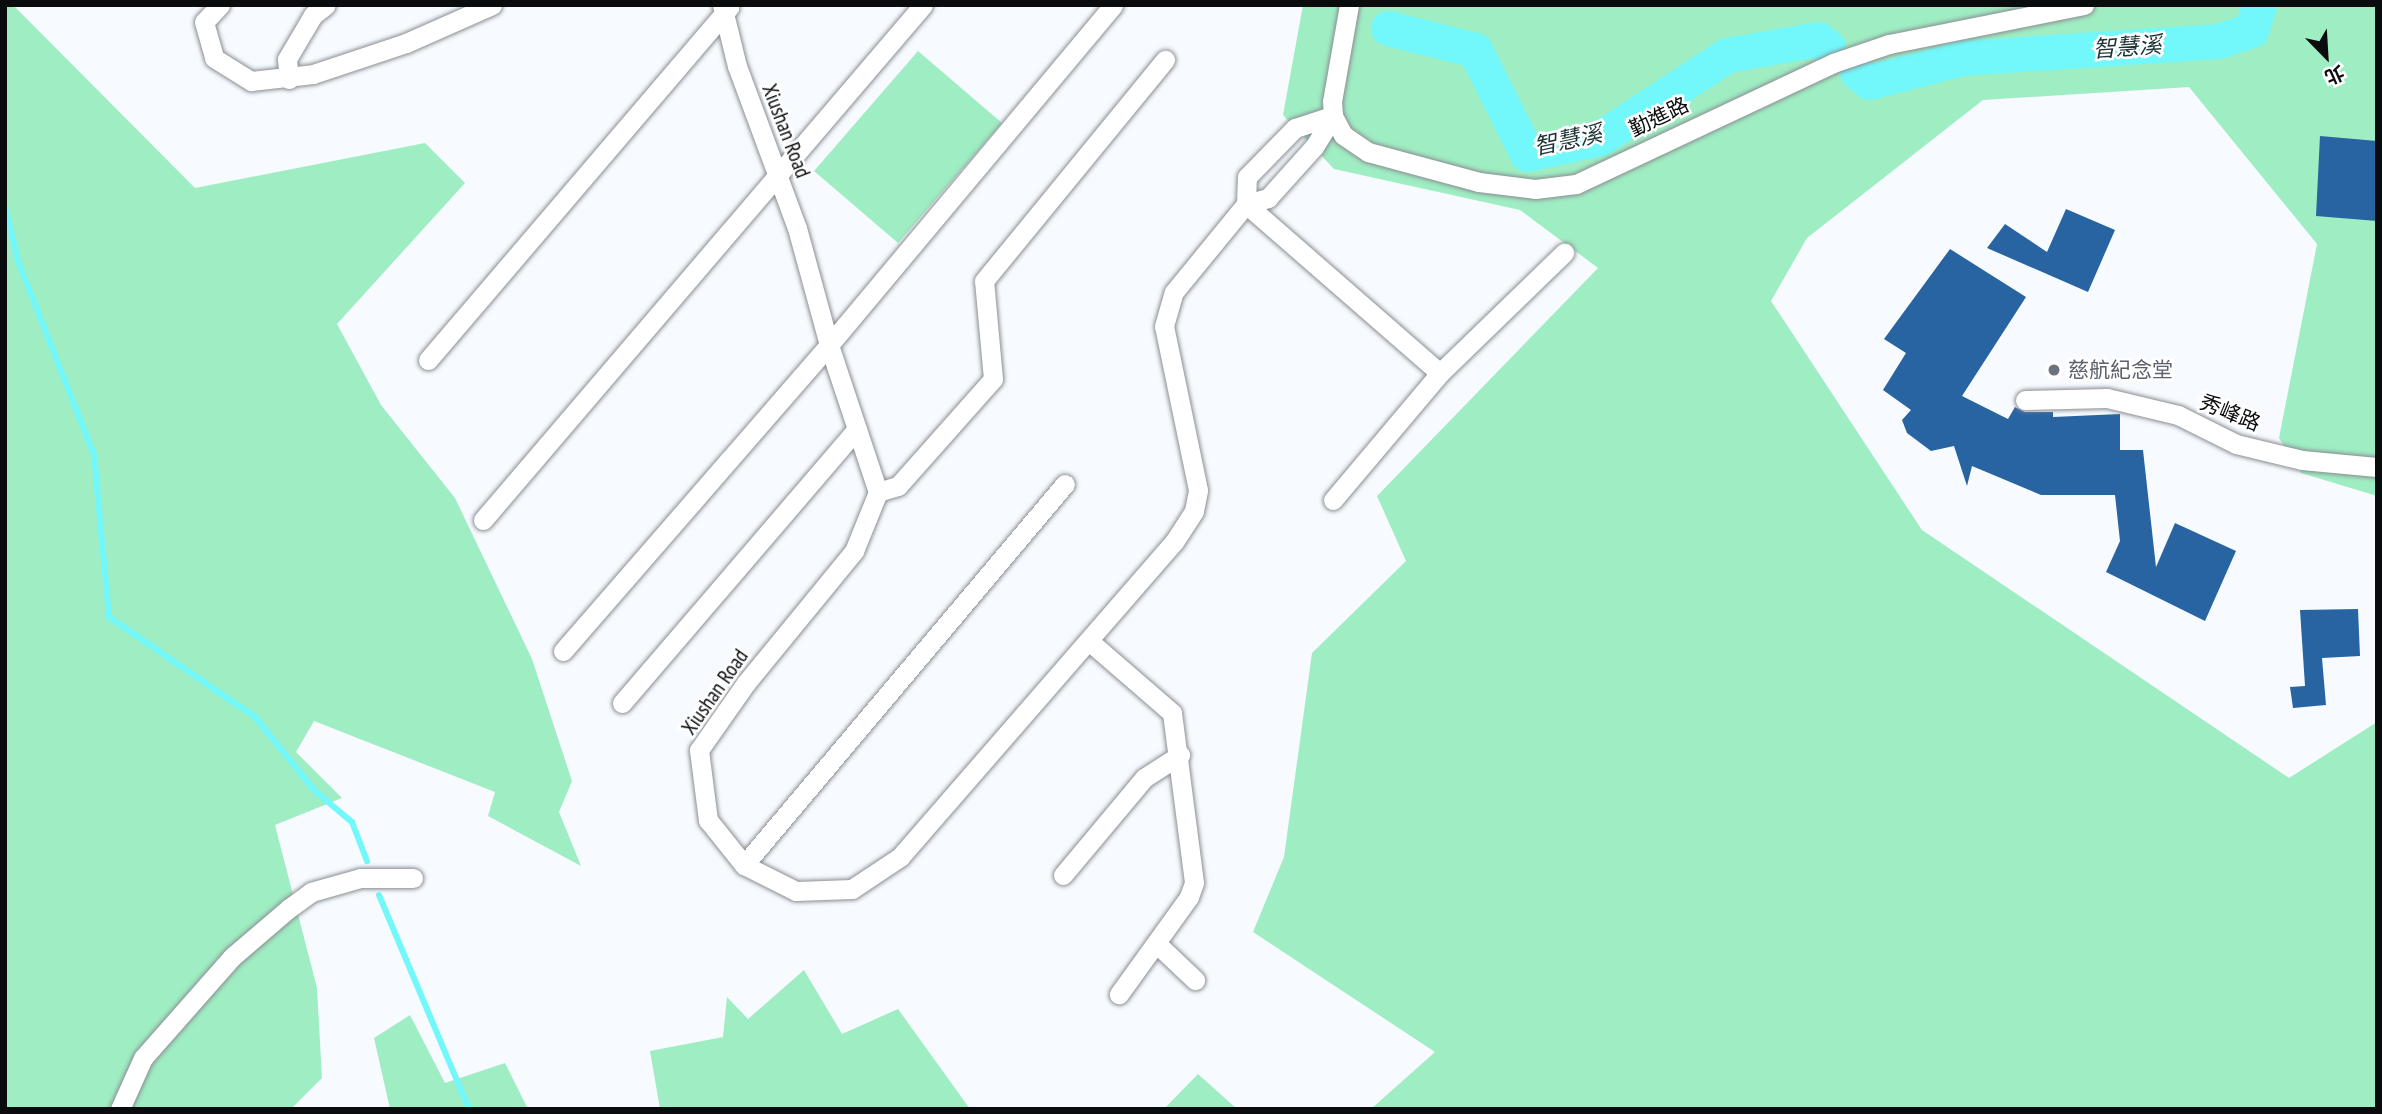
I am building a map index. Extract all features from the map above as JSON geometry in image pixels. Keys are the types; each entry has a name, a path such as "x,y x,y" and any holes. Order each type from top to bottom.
{"street":[{"path":"220,5 204,22 214,58 251,80 289,79 406,43 492,5"},
{"path":"289,79 287,59 313,15 326,5"},
{"path":"483,520 923,5"},
{"path":"563,651 829,345 1114,5"},
{"path":"1333,116 1349,5"},
{"name":"勤進路","path":"1333,116 1343,135 1368,152 1479,182 1535,189 1576,184 1833,62 1889,44 2084,5"},
{"path":"428,360 725,8"},
{"name":"Xiushan Road","path":"725,8 737,66 779,173 829,345 878,492 853,551 746,683 699,750 708,820 744,865 796,891 852,889 900,857 1089,641 1194,511 1198,490 1190,438 1164,326 1174,292 1245,204 1247,177 1295,128 1333,116"},
{"path":"878,492 898,486 993,379 984,281 1165,60"},
{"name":"Xiushan Road","path":"1245,204 1268,198 1314,147 1333,116"},
{"path":"1245,204 1440,373"},
{"path":"1333,500 1440,373 1564,253"},
{"name":"秀峰路","path":"2025,400 2107,398 2178,415 2236,444 2302,460 2377,467"},
{"path":"622,703 857,429"},
{"path":"744,865 1065,484"},
{"path":"1089,641 1172,713 1180,755 1194,883 1189,897 1119,994"},
{"path":"1063,875 1144,778 1180,755"},
{"path":"120,1109 143,1058 232,957 288,909 311,892 360,878 413,878"},
{"path":"1156,943 1195,980"}],"green space":[{"path":"5,5 13,5 195,188 425,143 465,183 337,324 381,405 455,498 532,659 572,781 559,812 581,866 488,816 495,792 314,721 296,752 342,798 275,825 317,988 322,1078 291,1109 5,1109"},
{"path":"1303,5 2377,5 2377,496 2301,473 2279,438 2317,244 2189,87 1983,100 1807,238 1771,301 1922,530 2289,778 2377,722 2377,1109 1371,1109 1435,1052 1253,932 1284,857 1312,653 1406,561 1377,496 1598,268 1520,210 1334,169 1283,115"},
{"path":"918,51 1002,123 898,243 814,171"},
{"path":"804,970 842,1034 898,1009 970,1109 660,1109 650,1051 723,1037 727,997 748,1019"},
{"path":"410,1015 445,1083 505,1063 528,1109 390,1109 374,1038"},
{"path":"1198,1074 1237,1109 1164,1109"}],"building":[{"path":"2320,136 2377,141 2377,221 2316,216"},
{"path":"2066,209 2115,230 2088,292 1987,248 2005,224 2047,252"},
{"path":"1950,249 2026,297 1962,396 2008,419 2015,407 2025,412 2053,412 2053,417 2120,414 2120,450 2143,450 2156,567 2175,523 2236,551 2205,621 2106,572 2120,541 2115,495 2041,495 1972,466 1967,486 1954,446 1931,451 1907,433 1902,420 1911,410 1883,390 1906,353 1884,339"},
{"path":"2358,609 2360,656 2322,658 2326,705 2293,708 2290,687 2305,686 2300,610"}],"waterway":[{"name":"智慧溪","path":"1857,72 1869,82 1962,58 2218,41 2251,30 2259,5"},
{"name":"智慧溪","path":"1388,28 1475,50 1527,154 1600,138 1727,55 1818,39 1828,47"},
{"path":"5,206 18,261 94,455 109,617 255,717 315,791 352,822 367,861"},
{"path":"379,895 469,1109"}],"place":[{"name":"慈航紀念堂","path":"2054,370"}]}
